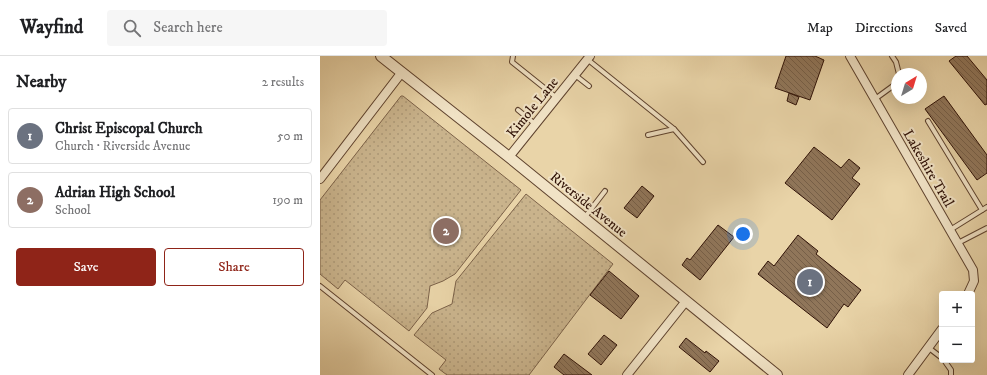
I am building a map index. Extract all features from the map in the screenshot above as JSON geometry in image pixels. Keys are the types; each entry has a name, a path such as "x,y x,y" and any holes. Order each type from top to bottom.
{"street":[{"name":"Riverside Avenue","path":"381,56 509,157 777,375"},
{"name":"Lakeshire Trail","path":"850,56 973,270 974,282 970,291"},
{"name":"Kimole Lane","path":"509,157 589,58"},
{"path":"320,179 402,72"},
{"path":"627,375 686,301"},
{"path":"908,375 939,333"}],"lane":[{"path":"513,56 512,62 556,98"},
{"path":"892,56 898,68"},
{"path":"589,58 674,129 703,162"},
{"path":"575,75 589,86"},
{"path":"875,99 891,87"},
{"path":"518,110 535,124"},
{"path":"928,121 982,210"},
{"path":"648,135 674,129"},
{"path":"584,218 605,191"},
{"path":"950,230 987,207"},
{"path":"958,243 987,228"},
{"path":"320,286 432,375"},
{"path":"928,348 939,356"},
{"path":"946,363 951,370 951,375"}],"shaded area":[{"path":"401,96 403,96 521,190 455,274 430,286 427,308 409,331 345,280 338,289 320,274 320,200"},
{"path":"526,194 613,264 529,375 447,375 439,369 446,360 414,335 432,313 452,304 456,281"}],"building":[{"path":"786,56 815,56 824,60 810,100 775,88"},
{"path":"956,56 967,56 987,80 987,104 985,105 949,61"},
{"path":"789,93 799,97 796,105 787,101"},
{"path":"944,96 987,155 987,173 977,180 925,109"},
{"path":"814,147 841,168 849,159 860,168 852,178 860,184 832,220 785,183"},
{"path":"642,186 654,196 637,218 624,208"},
{"path":"718,225 734,237 700,280 682,265 687,258 690,260"},
{"path":"798,235 818,251 816,254 861,290 848,307 844,304 827,328 758,274 768,261 774,266"},
{"path":"609,271 639,296 621,319 590,295"},
{"path":"604,335 617,345 601,365 588,354"},
{"path":"686,338 705,353 706,351 719,361 710,372 679,347"},
{"path":"564,354 592,375 564,375 554,367"}],"place":[{"name":"Adrian High School","path":"446,231"},
{"name":"Christ Episcopal Church","path":"810,282"}]}
